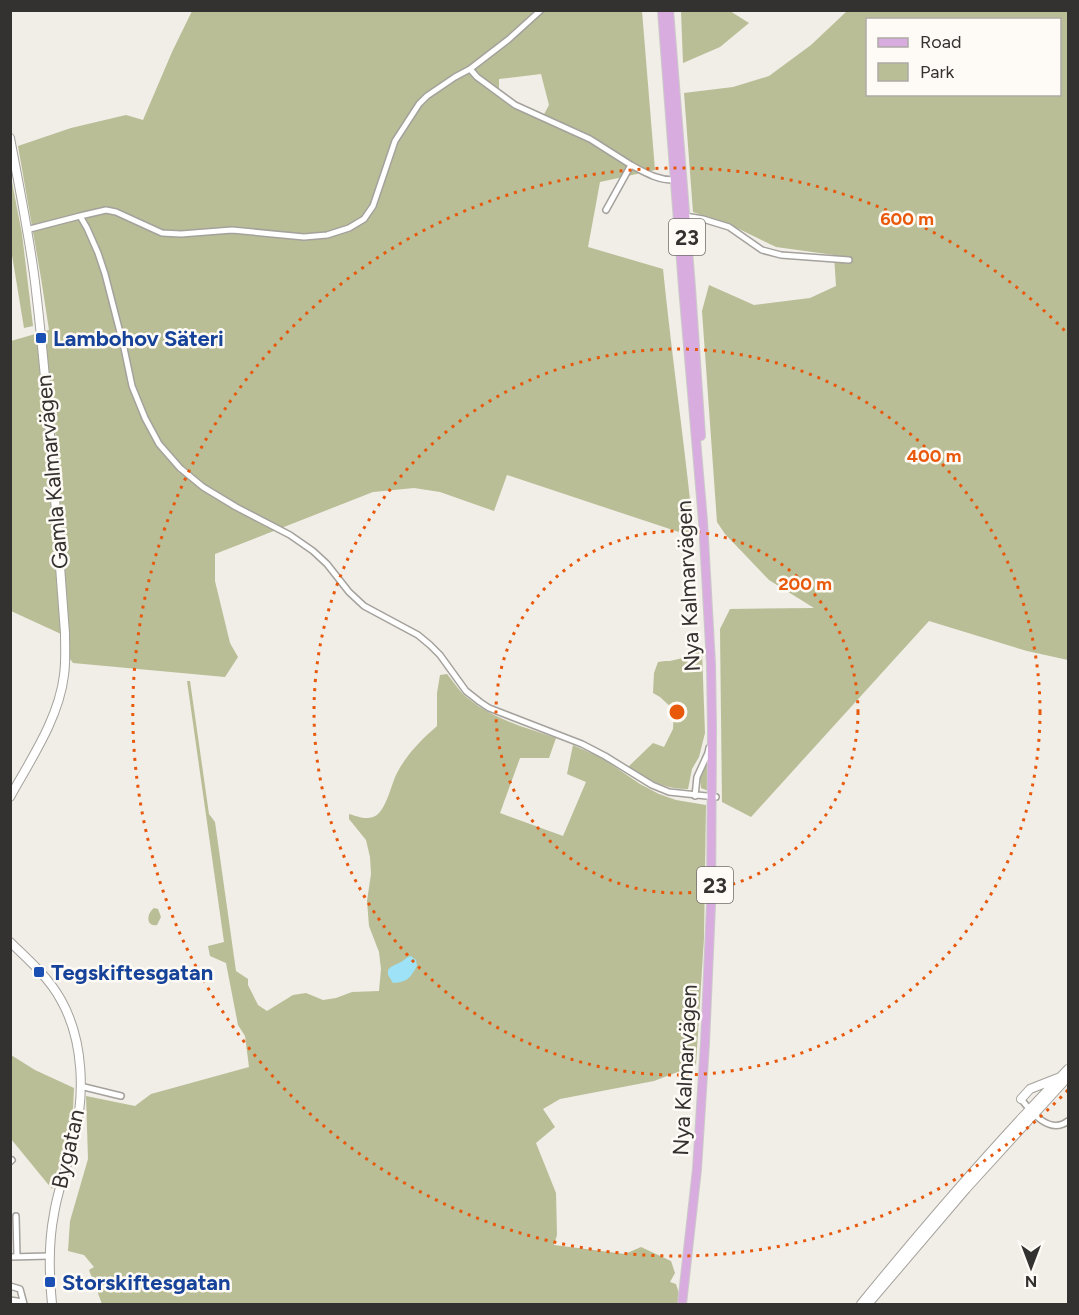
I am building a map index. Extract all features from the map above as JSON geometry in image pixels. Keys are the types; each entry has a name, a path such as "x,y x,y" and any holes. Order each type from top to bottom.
{"main road":[{"name":"Nya Kalmarvägen","path":"662,10 703,521 711,664 714,797"},
{"name":"Nya Kalmarvägen","path":"669,10 715,653 715,906 709,1044 701,1169 684,1305"}],"street":[{"path":"26,230 106,210 116,212 162,233 232,230 304,237 327,235 350,228 364,219 373,206 394,141 419,104 455,77 471,69 541,10"},
{"path":"471,69 477,77 515,105 590,139 654,177 674,180"},
{"name":"Gamla Kalmarvägen","path":"10,138 34,280 46,390 65,633 63,685 56,708 10,797"},
{"path":"606,210 631,165"},
{"path":"80,216 98,253 132,386 144,418 159,444 180,468 215,495 290,535 313,551 364,606 418,635 430,645 466,691 480,702 500,713 582,744 652,785 669,792 714,797"},
{"path":"685,216 729,227 762,250 782,255 849,260"},
{"path":"695,796 697,777 708,753 712,729"},
{"name":"Bygatan","path":"10,942 34,966 62,1002 69,1017 80,1069 77,1127 52,1222 49,1256 52,1305"},
{"path":"868,1305 1068,1069"},
{"path":"861,1305 960,1186 1068,1077"},
{"path":"1059,1078 1030,1089 1021,1099 1032,1112 1049,1124 1063,1125 1068,1121"},
{"path":"80,1086 121,1096"},
{"path":"16,1216 14,1257 49,1256"},
{"path":"10,1286 20,1289 23,1303 10,1300"}],"green space":[{"path":"192,11 642,11 655,170 600,182 588,247 663,269 694,537 507,475 494,511 440,492 414,488 373,492 215,554 215,581 230,643 238,657 225,677 73,663 70,659 55,431 45,431 61,634 11,611 11,341 49,330 18,146 71,128 126,115 143,120","holes":["541,74 549,105 542,118 499,93 499,79"]},
{"path":"681,11 730,11 749,23 720,47 683,63"},
{"path":"847,11 1068,11 1068,660 1027,651 929,621 751,817 722,802 720,629 730,609 814,608 769,580 725,534 717,522 702,311 709,285 754,305 810,298 836,286 834,255 776,247 735,227 693,212 684,93 733,87 769,76 811,45"},
{"path":"11,177 22,234 33,326 24,328 11,249"},
{"path":"702,651 705,733 699,757 692,769 688,789 664,786 628,767 653,743 664,747 673,729 674,710 653,693 654,673 658,662 691,656 693,652"},
{"path":"447,674 460,691 478,706 511,722 556,738 549,758 520,758 500,813 563,836 586,782 567,774 573,745 602,758 659,794 676,800 706,805 704,938 696,1065 654,1081 560,1099 543,1109 555,1127 536,1143 556,1193 557,1235 554,1245 625,1254 641,1247 671,1261 675,1273 670,1282 676,1284 680,1297 679,1304 102,1304 89,1270 94,1267 84,1255 68,1251 70,1221 88,1159 86,1096 135,1106 151,1094 249,1067 245,1036 238,1025 226,963 210,956 208,946 224,942 187,681 190,681 209,814 215,822 236,971 248,979 248,985 258,1005 267,1011 293,995 306,993 323,1000 352,992 379,991 381,969 379,952 369,926 367,901 371,874 370,857 366,840 349,819 349,814 370,818 381,810 405,760 437,726 437,693 440,675"},
{"path":"710,757 708,790 706,790 701,788 700,779"},
{"path":"154,908 158,909 161,917 157,925 150,924 148,919"},
{"path":"11,1055 35,1070 74,1088 70,1132 52,1189 11,1139"}],"water":[{"path":"411,956 416,960 417,966 412,974 402,982 393,983 388,970"}],"place":[{"name":"Lambohov Säteri","path":"41,338"},
{"name":"Tegskiftesgatan","path":"39,972"},
{"name":"Storskiftesgatan","path":"50,1282"}]}
